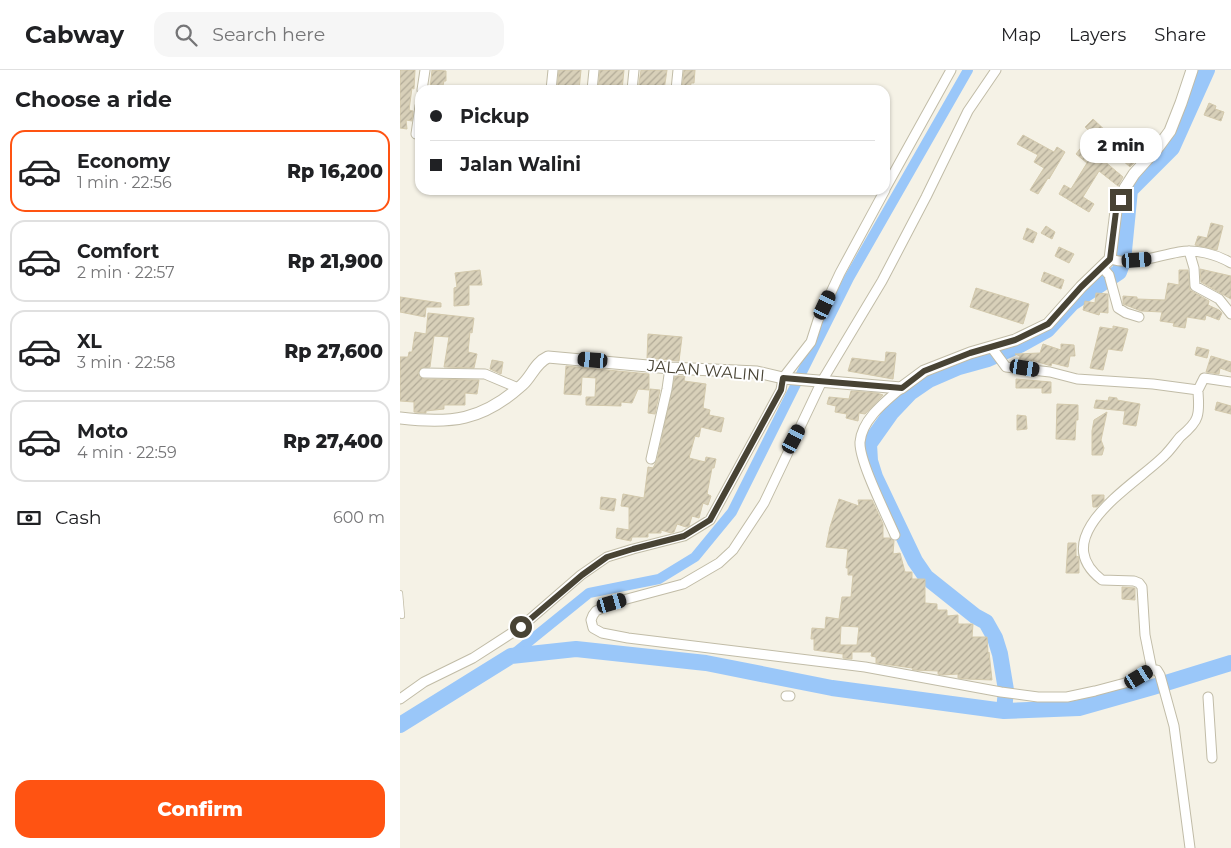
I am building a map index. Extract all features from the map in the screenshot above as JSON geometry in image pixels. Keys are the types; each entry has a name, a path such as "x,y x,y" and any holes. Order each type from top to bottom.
{"street":[{"path":"423,85 425,70"},
{"path":"551,85 553,70"},
{"path":"592,85 594,70"},
{"path":"632,85 634,70"},
{"path":"676,85 678,70"},
{"path":"890,181 951,70"},
{"path":"996,70 968,111 882,281 819,381 764,503 733,550 719,563 683,584 612,603 596,611 591,620 593,628 611,636 865,667 1005,693 1038,697 1067,697 1125,683 1152,670 1157,670 1174,726 1190,848"},
{"path":"1139,317 1118,308 1112,268 1116,211 1125,188 1134,174 1170,131 1192,70"},
{"path":"400,699 424,682 473,658 521,627 582,575 607,557 684,536 710,520 781,390 785,379 811,342 818,320 840,273 882,195"},
{"path":"1189,251 1194,268 1195,286 1220,300 1231,314"},
{"path":"895,535 862,458 860,442 870,419 902,388 924,371 970,353 993,350 1048,324 1081,287 1112,268 1189,251 1209,254 1231,263"},
{"path":"993,350 1006,367 1050,372 1077,379 1153,384 1198,390"},
{"name":"JALAN WALINI","path":"400,418 437,421 467,418 493,405 518,388 526,381 538,364 548,358 670,368 757,372 785,379 902,388"},
{"path":"651,459 670,368"},
{"path":"424,373 472,372 484,374 518,388"},
{"path":"1152,670 1146,635 1142,587 1139,583 1102,580 1089,567 1085,557 1084,545 1088,531 1097,516 1116,497 1166,455 1197,418 1199,408 1198,390 1204,378 1231,382"},
{"path":"1208,697 1212,758"}],"lane":[{"path":"400,593 402,616"}],"building":[{"path":"400,70 415,70 414,89 412,88 409,110 413,111 412,121 406,120 407,129 400,128"},
{"path":"432,70 446,71 446,81 444,81 443,85 430,85"},
{"path":"559,70 581,70 580,85 558,85"},
{"path":"600,70 624,70 622,85 598,85"},
{"path":"641,70 667,70 665,85 639,85"},
{"path":"684,70 695,70 694,83 682,85"},
{"path":"1209,103 1216,106 1215,109 1224,112 1221,121 1204,115"},
{"path":"1093,119 1123,147 1120,150 1135,162 1130,167 1085,127"},
{"path":"1023,135 1054,152 1057,147 1065,152 1038,194 1030,190 1044,168 1034,162 1038,155 1017,144"},
{"path":"1084,144 1123,177 1118,186 1099,171 1083,197 1094,204 1089,212 1059,194 1064,185 1071,189 1087,163 1076,154"},
{"path":"1211,223 1223,226 1217,250 1195,245 1198,236 1207,238"},
{"path":"1046,226 1055,232 1052,239 1041,233"},
{"path":"1027,228 1037,233 1033,243 1023,239"},
{"path":"1059,247 1074,254 1069,263 1055,256"},
{"path":"1200,269 1231,276 1231,299 1201,282"},
{"path":"480,270 482,285 469,285 469,305 454,306 454,288 457,287 455,273"},
{"path":"1179,270 1188,270 1190,290 1209,301 1208,305 1222,313 1219,320 1206,315 1205,320 1187,317 1185,328 1173,326 1174,323 1160,321 1162,312 1141,311 1123,304 1123,296 1137,297 1137,299 1165,300 1168,283 1179,285"},
{"path":"1044,272 1064,280 1061,289 1041,281"},
{"path":"976,288 1029,304 1023,324 970,307"},
{"path":"1096,293 1108,294 1108,313 1100,312 1099,315 1083,310 1085,301 1095,303"},
{"path":"400,297 441,303 441,307 426,307 425,317 400,312"},
{"path":"428,313 474,318 472,333 470,332 468,352 477,354 474,368 444,367 449,337 434,336 430,367 421,368 418,372 419,376 424,379 479,380 477,394 465,393 465,405 444,405 444,409 426,411 426,413 414,412 414,402 400,401 400,357 408,357 409,352 412,352 415,332 426,334"},
{"path":"1113,326 1128,329 1122,351 1108,349 1103,370 1090,368 1100,327 1113,329"},
{"path":"648,334 682,337 679,361 647,358"},
{"path":"1043,344 1061,350 1061,344 1074,345 1075,356 1070,356 1068,367 1052,363 1051,366 1032,360 1033,364 1019,362 1020,356 1015,354 1040,353"},
{"path":"1197,347 1209,350 1207,358 1195,355"},
{"path":"886,352 896,353 893,379 848,371 852,358 885,362"},
{"path":"1211,356 1231,362 1231,372 1220,368 1219,374 1206,372"},
{"path":"492,360 503,362 501,374 490,369"},
{"path":"566,366 649,374 649,390 638,389 632,403 621,402 621,406 586,405 586,397 595,397 596,378 582,377 581,395 564,394"},
{"path":"675,376 685,376 684,381 706,384 703,408 710,410 709,415 724,418 721,432 701,427 699,437 695,436 689,458 705,462 706,457 716,459 714,468 712,468 707,494 711,496 708,505 703,503 699,518 692,516 689,526 686,527 677,524 674,532 661,530 661,533 648,533 648,537 632,537 631,541 616,538 617,528 629,530 629,507 621,506 623,494 644,498 648,467 653,468 657,460"},
{"path":"1016,379 1051,382 1051,393 1042,393 1042,388 1016,388"},
{"path":"650,389 660,390 655,414 648,413"},
{"path":"851,391 883,395 865,414 859,413 858,421 846,418 847,414 835,412 836,406 827,404 829,397 849,399"},
{"path":"1109,397 1140,404 1136,426 1123,424 1125,411 1094,408 1096,400 1108,401"},
{"path":"1217,402 1231,406 1231,414 1215,410"},
{"path":"1057,404 1078,405 1075,440 1056,439"},
{"path":"1107,412 1101,440 1104,448 1102,455 1092,455 1094,420"},
{"path":"1017,415 1026,416 1027,429 1017,430"},
{"path":"1092,495 1104,495 1104,500 1097,507 1093,507"},
{"path":"601,497 616,499 614,511 600,509"},
{"path":"839,499 859,506 858,500 872,500 883,524 883,538 890,538 894,541 893,554 900,553 905,572 912,572 912,579 925,579 925,603 937,604 937,610 947,610 947,616 958,615 958,624 973,624 972,637 987,637 992,680 958,678 958,674 942,675 938,674 938,671 913,670 912,668 876,663 876,657 871,656 872,652 852,652 852,659 843,658 843,654 814,650 814,639 811,639 812,628 825,629 826,617 839,619 842,597 851,597 853,575 848,575 848,568 846,568 848,549 826,547","holes":["841,626 859,627 857,645 840,645"]},
{"path":"1068,543 1076,543 1076,556 1079,557 1079,573 1066,573"},
{"path":"1122,587 1135,588 1135,600 1122,599"}],"waterway":[{"path":"511,656 589,593 659,579 695,557 732,512 849,278 968,70"},
{"path":"400,725 511,656 576,649 706,663 832,688 1004,711 1006,690 1000,654 995,638 986,622 975,616 926,577 915,561 875,477 870,461 869,444 891,413 910,393 929,380 959,367 988,359 1020,345 1047,330 1072,303 1119,272 1123,261 1130,190 1172,148 1207,70"},
{"path":"1004,711 1079,708 1231,663"}],"route":[{"path":"521,627 582,575 607,557 684,536 710,520 781,390 783,378 902,388 924,371 970,353 1015,340 1048,324 1097,270 1110,259 1116,211 1121,200"}]}
